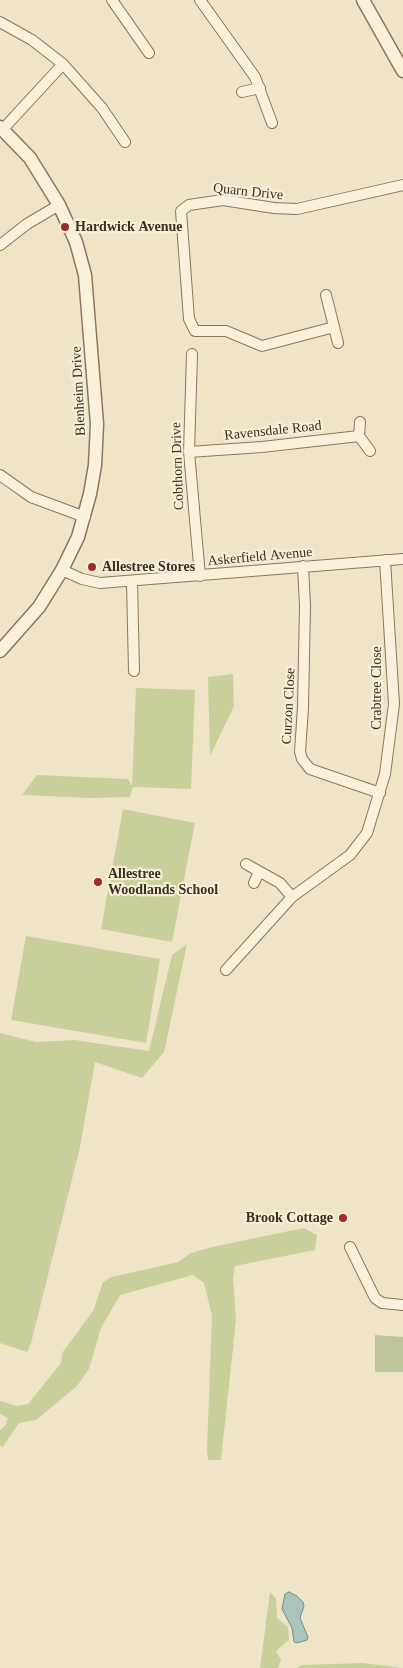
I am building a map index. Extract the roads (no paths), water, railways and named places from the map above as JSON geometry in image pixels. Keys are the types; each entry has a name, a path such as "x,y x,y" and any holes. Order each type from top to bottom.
{"street":[{"path":"112,0 149,53"},
{"path":"200,0 246,63 260,88 272,123"},
{"path":"363,0 403,71"},
{"path":"0,22 32,40 63,64 102,108 125,142"},
{"path":"1,128 63,64"},
{"path":"242,92 260,88"},
{"name":"Blenheim Drive","path":"0,651 39,607 62,570 78,537 90,494 97,446 92,348 85,275 76,242 59,205 30,158 1,128"},
{"name":"Quarn Drive","path":"334,327 262,346 226,331 195,331 189,319 180,215 185,207 206,201 223,200 274,208 296,209 403,185"},
{"path":"0,245 27,224 59,205"},
{"path":"326,295 338,343"},
{"name":"Cobthorn Drive","path":"192,354 189,452 200,576"},
{"path":"360,422 359,436 370,450"},
{"name":"Ravensdale Road","path":"189,452 262,447 359,436"},
{"path":"0,475 31,497 84,517"},
{"name":"Askerfield Avenue","path":"62,570 91,582 132,582 403,559"},
{"name":"Crabtree Close","path":"226,970 292,897 356,849 367,833 380,793 389,754 394,704 385,560"},
{"name":"Curzon Close","path":"303,566 305,606 304,707 300,752 302,759 310,769 380,793"},
{"path":"132,582 132,665"},
{"path":"246,864 280,883 292,897"},
{"path":"254,883 259,872"},
{"path":"239,939 248,947"},
{"path":"350,1247 375,1298 382,1303 403,1305"}],"water":[{"path":"289,1592 297,1596 304,1606 300,1618 308,1637 307,1640 297,1643 294,1642 292,1628 282,1609 285,1594"}],"place":[{"name":"Hardwick Avenue","path":"65,227"},
{"name":"Allestree Stores","path":"92,567"},
{"name":"Allestree Woodlands School","path":"98,882"},
{"name":"Brook Cottage","path":"343,1218"}]}
